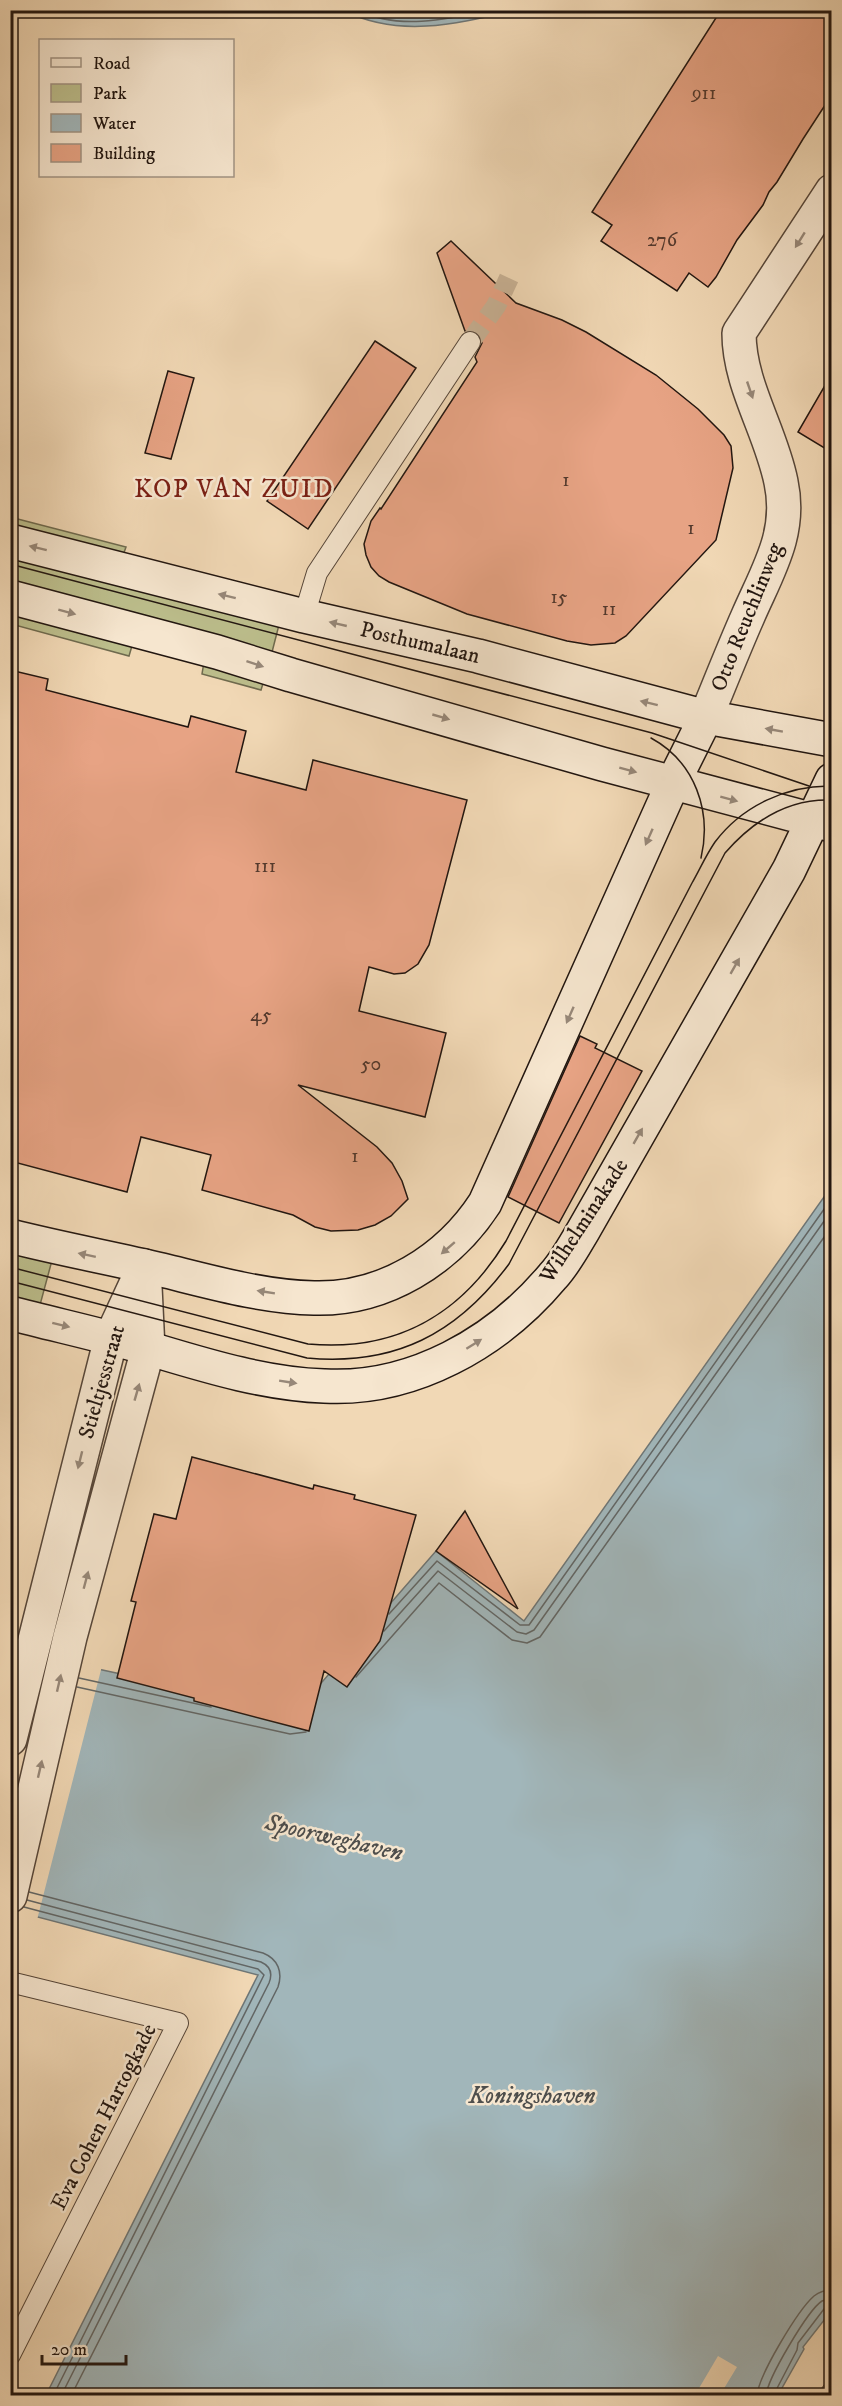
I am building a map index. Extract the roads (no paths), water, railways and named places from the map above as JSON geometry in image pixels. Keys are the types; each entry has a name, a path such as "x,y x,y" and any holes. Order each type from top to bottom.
{"main road":[{"name":"Otto Reuchlinweg","path":"706,717 776,553 785,510 781,480 745,374 739,347 739,333 831,190"},
{"name":"Posthumalaan","path":"10,541 304,616 478,656 706,717 831,740"},
{"path":"10,597 217,652 673,783 822,823"},
{"path":"10,1236 73,1252 298,1297 330,1298 366,1292 397,1280 425,1265 450,1246 472,1222 485,1203 673,783 706,717"},
{"name":"Wilhelminakade","path":"10,1313 111,1338 184,1360 256,1376 322,1386 343,1387 387,1382 414,1374 454,1356 503,1324 535,1297 554,1276 583,1231 789,870 822,823 831,780"},
{"name":"Stieltjesstraat","path":"10,1739 111,1338 144,1266"},
{"name":"Stieltjesstraat","path":"10,1896 70,1637 148,1349 144,1266"}],"street":[{"path":"304,616 317,573 470,342"},
{"name":"Eva Cohen Hartogkade","path":"10,1982 178,2023 10,2355"}],"water":[{"path":"345,11 512,11 449,24 407,26 365,19"},
{"name":"Koningshaven","path":"831,1187 832,2310 803,2347 804,2349 778,2395 46,2395 258,1975 11,1910 10,1650 296,1712 436,1551 524,1621"}],"tunnel":[{"path":"470,342 496,306 509,278"}],"tram line":[{"path":"10,564 652,733 809,786"},
{"path":"651,738 679,760 697,789 704,823 701,858"},
{"path":"10,1267 308,1344 340,1345 369,1342 423,1323 447,1308 468,1289 488,1267 506,1241 715,842 738,818 767,800 799,789 832,786"},
{"path":"10,1281 307,1358 368,1357 422,1340 445,1327 468,1309 509,1264 725,853 747,831 786,807 816,800 832,800"}],"district":[{"name":"KOP VAN ZUID","path":"234,489"}],"water label":[{"name":"Spoorweghaven","path":"334,1838"}]}
